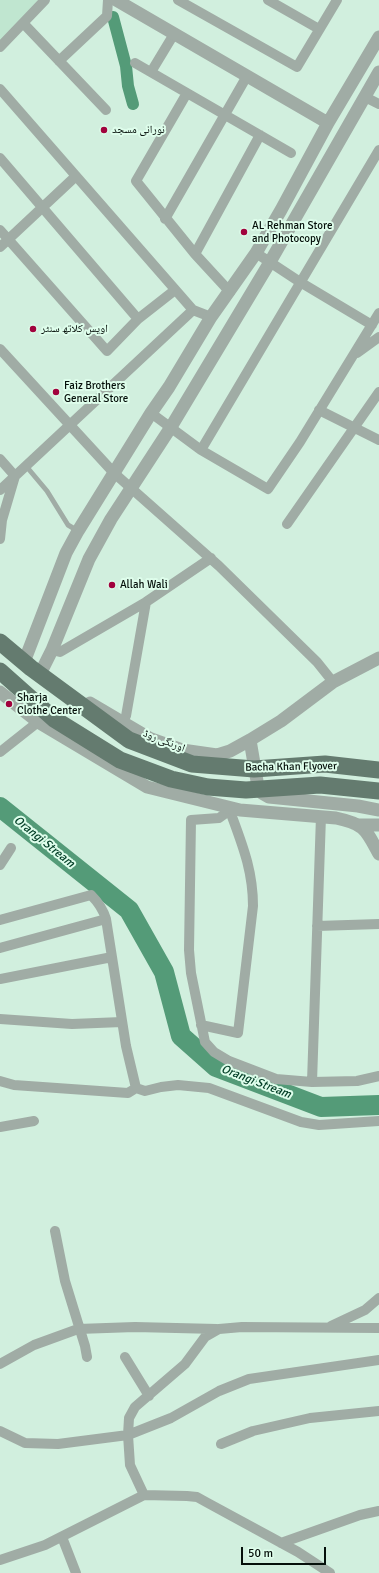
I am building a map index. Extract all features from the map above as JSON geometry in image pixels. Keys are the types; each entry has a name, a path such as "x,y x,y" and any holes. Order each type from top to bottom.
{"main road":[{"name":"Bacha Khan Flyover","path":"0,642 31,668 129,740 192,764 254,769 325,764 379,770"},
{"name":"Bacha Khan Flyover","path":"0,671 54,719 100,748 120,760 172,779 208,787 246,790 320,785 379,791"}],"street":[{"path":"0,46 45,0"},
{"path":"59,61 107,16 108,0"},
{"path":"178,0 297,67 337,0"},
{"path":"268,0 319,30"},
{"path":"121,1 174,34 328,123"},
{"path":"23,23 106,110"},
{"path":"151,72 174,34"},
{"path":"26,657 66,553 78,531 151,413 169,387 211,317 256,253 328,123 379,37"},
{"path":"135,63 291,153"},
{"path":"42,670 52,650 89,559 111,519 171,428 270,262 379,72"},
{"path":"165,219 247,76"},
{"path":"0,89 193,310 211,317"},
{"path":"187,93 136,181 165,219 230,292"},
{"path":"365,97 379,104"},
{"path":"195,254 260,135"},
{"path":"201,450 379,150"},
{"path":"0,158 138,318"},
{"path":"0,247 76,176"},
{"path":"0,230 107,351 138,318 175,290"},
{"path":"256,253 300,282 372,325"},
{"path":"0,490 69,424 193,310"},
{"path":"151,413 201,450 268,488 300,442 379,313"},
{"path":"352,356 379,337"},
{"path":"0,349 114,473 210,558 317,662 334,682"},
{"path":"287,524 379,392"},
{"path":"319,410 379,440"},
{"path":"0,459 15,476"},
{"path":"0,539 2,520 15,476"},
{"path":"52,650 60,652 146,602 210,558"},
{"path":"126,716 146,602"},
{"name":"اورنگی روڈ","path":"0,636 72,692 151,739 182,750 217,755 230,751 281,722 334,682 379,658"},
{"path":"0,692 38,722 147,787 232,810 321,816 351,821 366,831 379,854"},
{"path":"0,752 38,722"},
{"path":"250,740 258,787 262,793 269,797 358,806 379,810"},
{"path":"232,810 219,818 191,820 189,950 191,973 205,1042 214,1052 229,1061 276,1079 312,1082 358,1081 379,1076"},
{"path":"201,1025 238,1033 253,906 253,889 250,866 232,810"},
{"path":"312,1082 321,816"},
{"path":"359,825 379,826"},
{"path":"0,865 11,848"},
{"path":"0,920 92,895 104,909 126,1046 136,1088"},
{"path":"0,948 106,919"},
{"path":"317,926 379,924"},
{"path":"0,979 112,957"},
{"path":"0,1020 72,1024 122,1022"},
{"path":"0,1080 14,1086 128,1093 136,1088"},
{"path":"136,1088 145,1091 178,1085 209,1088 301,1122 319,1125 379,1121"},
{"path":"0,1127 34,1121"},
{"path":"55,1231 65,1281 86,1357"},
{"path":"327,1327 365,1310 379,1298"},
{"path":"0,1364 34,1345 78,1329 135,1327 219,1329 242,1327 379,1328"},
{"path":"144,1495 130,1464 128,1435 130,1418 135,1407 185,1364 205,1337 219,1329"},
{"path":"125,1357 149,1396"},
{"path":"0,1431 25,1443 58,1444 128,1435 171,1418 219,1392 249,1379 379,1360"},
{"path":"222,1444 253,1431 310,1418 379,1411"},
{"path":"0,1560 45,1545 144,1495 197,1497 317,1563 330,1573"},
{"path":"281,1543 379,1511"},
{"path":"62,1537 76,1573"}],"lane":[{"path":"26,466 48,491 68,525 78,531"}],"shaded area":[{"path":"0,0 45,0 0,45"}],"waterway":[{"path":"113,17 126,66 128,86 133,104"},
{"name":"Orangi Stream","path":"0,807 129,910 164,972 181,1036 216,1067 321,1107 379,1105"}],"place":[{"name":"نورانی مسجد","path":"104,130"},
{"name":"AL Rehman Store and Photocopy","path":"244,232"},
{"name":"اویس کلاتھ سنٹر","path":"33,329"},
{"name":"Faiz Brothers General Store","path":"56,392"},
{"name":"Allah Wali","path":"112,585"},
{"name":"Sharja Clothe Center","path":"9,704"}]}
